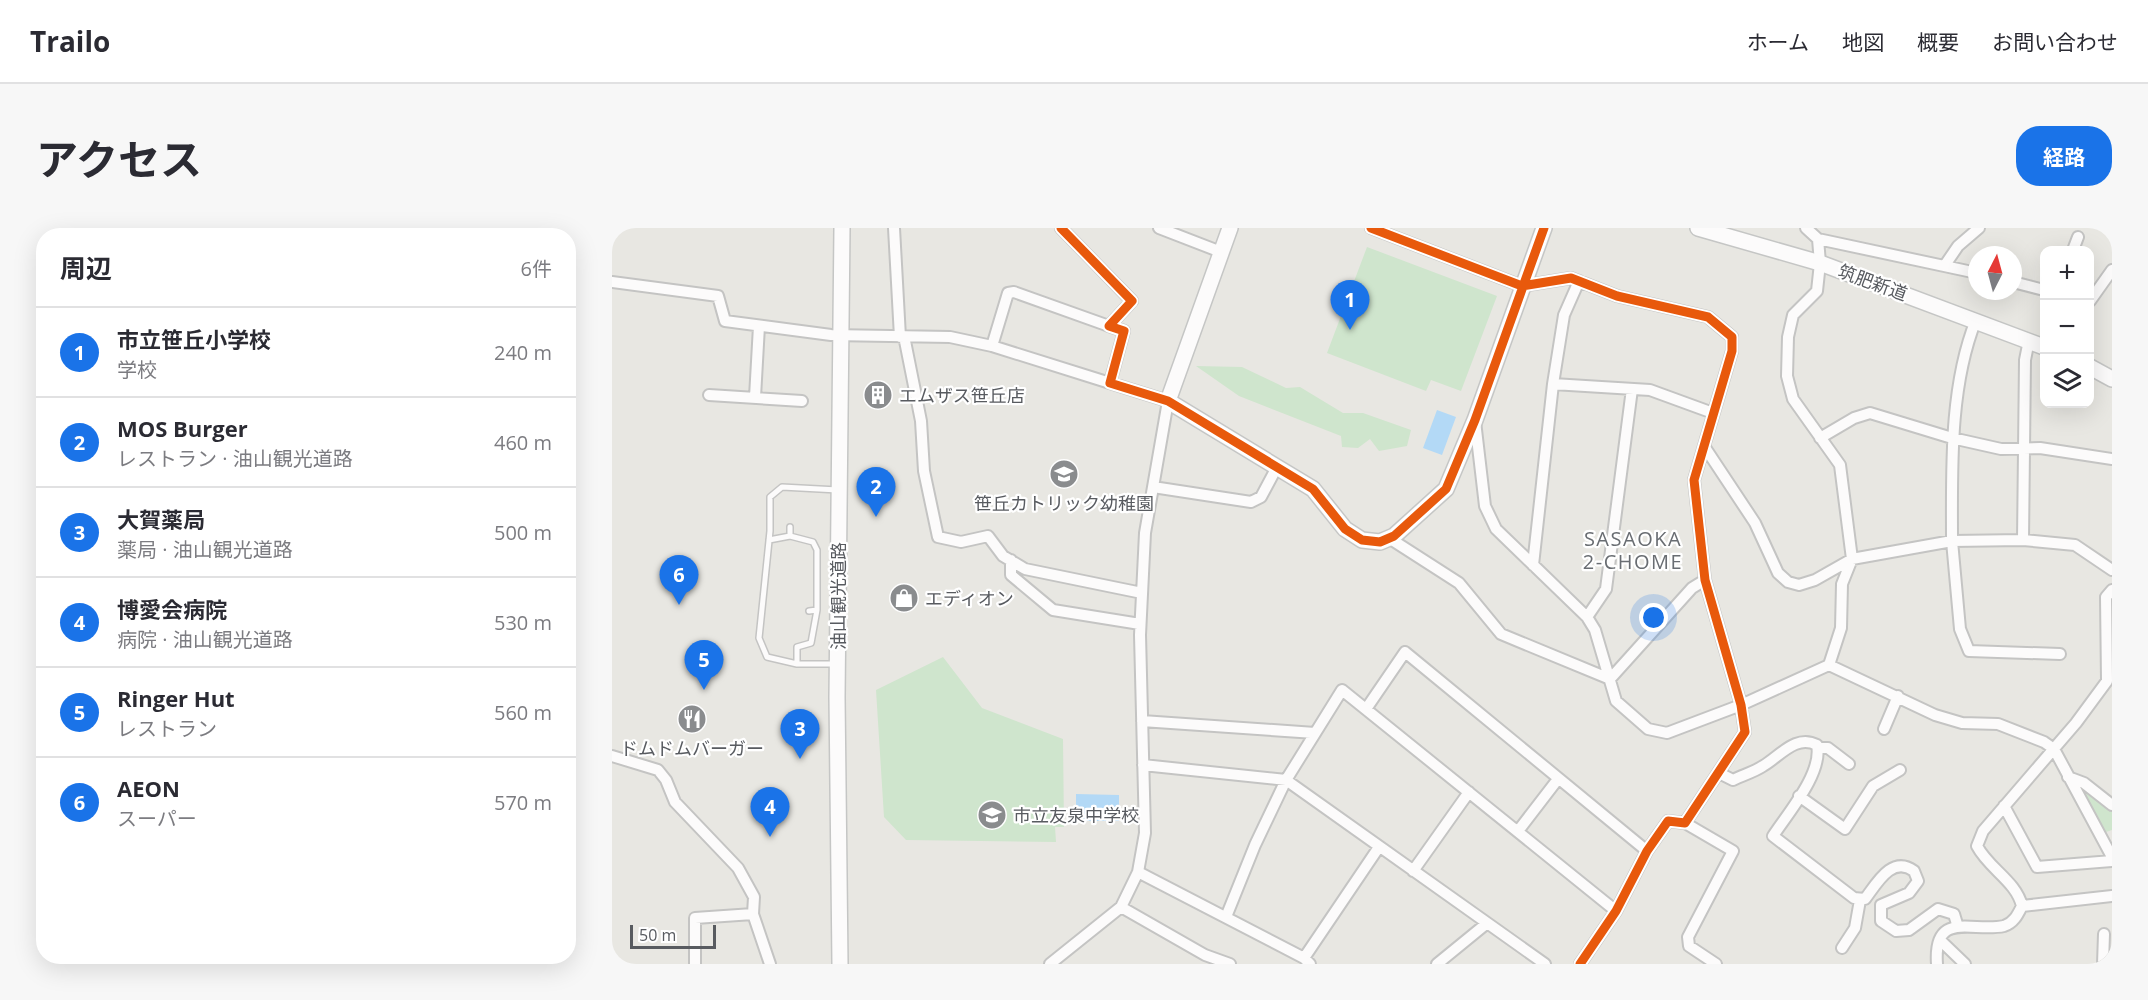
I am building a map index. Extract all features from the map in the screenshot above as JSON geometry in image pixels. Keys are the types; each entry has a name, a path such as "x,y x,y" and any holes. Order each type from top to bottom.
{"street":[{"name":"油山観光道路","path":"840,964 837,664 842,228"},
{"path":"894,228 902,337 921,421 924,471 938,537 961,542 988,536 1003,556 1025,568 1142,593"},
{"path":"1061,228 1132,301 1109,326"},
{"path":"1160,228 1221,252"},
{"path":"1050,964 1121,907 1138,872 1145,833 1140,624 1145,533 1168,401 1230,228"},
{"path":"1371,228 1522,286 1571,278 1617,296 1708,317 1732,337 1732,351 1694,480 1705,580 1741,705 1745,732 1685,823"},
{"path":"612,282 718,296 725,321 831,336 842,334 950,337 992,346 1168,401 1313,489 1345,529 1362,540 1380,542 1389,538 1446,489 1475,420 1544,228"},
{"name":"筑肥新道","path":"1698,228 1820,262 2040,345"},
{"path":"1806,228 1818,239 1968,271"},
{"path":"1945,265 1958,246 1979,228"},
{"path":"2075,246 2078,237"},
{"path":"1475,420 1485,506 1496,529 1587,617 1595,630 1616,701 1648,729 1667,733 1741,705 1829,664 1840,628 1842,584 1852,559 1840,465 1793,399 1787,376 1788,338 1793,315 1817,291 1820,262 1818,239"},
{"path":"2091,300 2112,270"},
{"path":"1533,565 1553,384 1564,315 1579,281"},
{"path":"2022,284 2040,289"},
{"path":"992,346 1008,293 1014,292 1124,332 1110,383"},
{"path":"1976,320 1971,334 1952,438 1952,541 1960,629 1969,651 2060,654"},
{"path":"755,397 759,326"},
{"path":"2023,540 2025,360 2029,340"},
{"path":"2094,369 2112,379"},
{"path":"1553,384 1650,390 1713,413"},
{"path":"1587,617 1605,589 1632,389"},
{"path":"709,395 802,401"},
{"path":"1820,438 1854,418 1870,413 1952,438 2001,448 2040,448 2112,459"},
{"path":"1704,446 1755,523 1778,573 1788,582 1799,585 1815,580 1852,559 1952,541 2023,540 2075,545 2112,570"},
{"path":"1153,487 1251,502 1261,497 1277,467"},
{"path":"1389,538 1459,583 1502,634 1610,679"},
{"path":"1011,560 1011,575 1053,610 1140,624"},
{"path":"1610,679 1692,588 1705,580"},
{"path":"1937,964 1936,952 1940,940 1957,924 2004,926 2015,919 2022,906 2019,893 1984,860 1977,846 1983,831 2054,749 2107,681 2106,597 2112,590"},
{"path":"1366,708 1405,652 1647,851"},
{"path":"1829,664 1935,716 1962,723 1998,724 2044,741 2054,749 2068,777 2107,838 2112,859 2037,867 2004,806"},
{"path":"1226,918 1255,845 1286,780 1342,690 1616,911"},
{"path":"1884,729 1898,696"},
{"path":"1142,721 1315,733"},
{"path":"1719,773 1733,780 1762,767 1793,744 1811,742 1818,748 1828,748 1849,764"},
{"path":"1818,748 1814,772 1773,836 1854,898 1860,900 1865,899 1884,873 1893,867 1904,865 1914,870 1918,880 1909,893 1881,905 1879,916 1885,926 1896,931 1909,930 1938,909 1954,914 1957,924"},
{"path":"612,756 658,770 666,780 675,802 738,867 754,897 753,914 770,964"},
{"path":"1143,765 1286,780 1545,964"},
{"path":"1799,796 1845,829 1873,786 1900,770"},
{"path":"2068,777 2084,783 2112,805"},
{"path":"1518,831 1558,779"},
{"path":"1413,871 1469,792"},
{"path":"1580,964 1616,911 1647,851 1668,821 1685,823 1733,851 1688,937 1689,946 1716,964"},
{"path":"1138,872 1307,961 1379,847"},
{"path":"2022,906 2112,896"},
{"path":"1842,948 1855,928 1860,900"},
{"path":"1121,907 1205,955 1230,964"},
{"path":"695,964 695,918 753,914"},
{"path":"1437,964 1486,924"},
{"path":"2103,964 2104,934"},
{"path":"1940,940 1965,964"}],"lane":[{"path":"837,664 797,664 767,657 759,638 769,540 770,497 782,487 840,490"},
{"path":"790,527 790,536"},
{"path":"769,540 790,536 813,542 817,550 817,610 811,643 797,647 797,664"},
{"path":"809,611 817,610"}],"green space":[{"path":"1367,247 1497,296 1461,391 1431,380 1426,391 1327,353"},
{"path":"1196,366 1242,367 1286,388 1300,387 1343,413 1363,413 1411,430 1407,446 1379,451 1370,439 1358,448 1342,447 1341,436 1239,396"},
{"path":"943,657 982,708 1063,739 1064,827 1055,827 1056,842 906,840 884,817 876,690"},
{"path":"2084,790 2112,809 2112,830 2103,833 2081,791"}],"water":[{"path":"1437,410 1456,417 1442,455 1423,448"},
{"path":"1076,794 1119,795 1119,821 1076,821"}],"cycle path":[{"path":"1061,228 1132,301 1109,326 1124,331 1110,383 1168,401 1313,489 1345,529 1362,540 1380,542 1394,536 1446,489 1475,420 1544,228"},
{"path":"1371,228 1522,286 1571,278 1617,296 1708,317 1732,337 1732,351 1694,480 1705,580 1741,705 1745,732 1685,823 1668,821 1647,851 1616,911 1580,964"}],"place":[{"name":"市立笹丘小学校","path":"1350,330"},
{"name":"エムザス笹丘店","path":"878,395"},
{"name":"笹丘カトリック幼稚園","path":"1064,474"},
{"name":"MOS Burger","path":"876,517"},
{"name":"エディオン","path":"904,598"},
{"name":"AEON","path":"679,605"},
{"name":"Ringer Hut","path":"704,690"},
{"name":"ドムドムバーガー","path":"692,719"},
{"name":"大賀薬局","path":"800,759"},
{"name":"市立友泉中学校","path":"992,815"},
{"name":"博愛会病院","path":"770,837"}],"district":[{"name":"SASAOKA 2-CHOME","path":"1633,550"}]}
